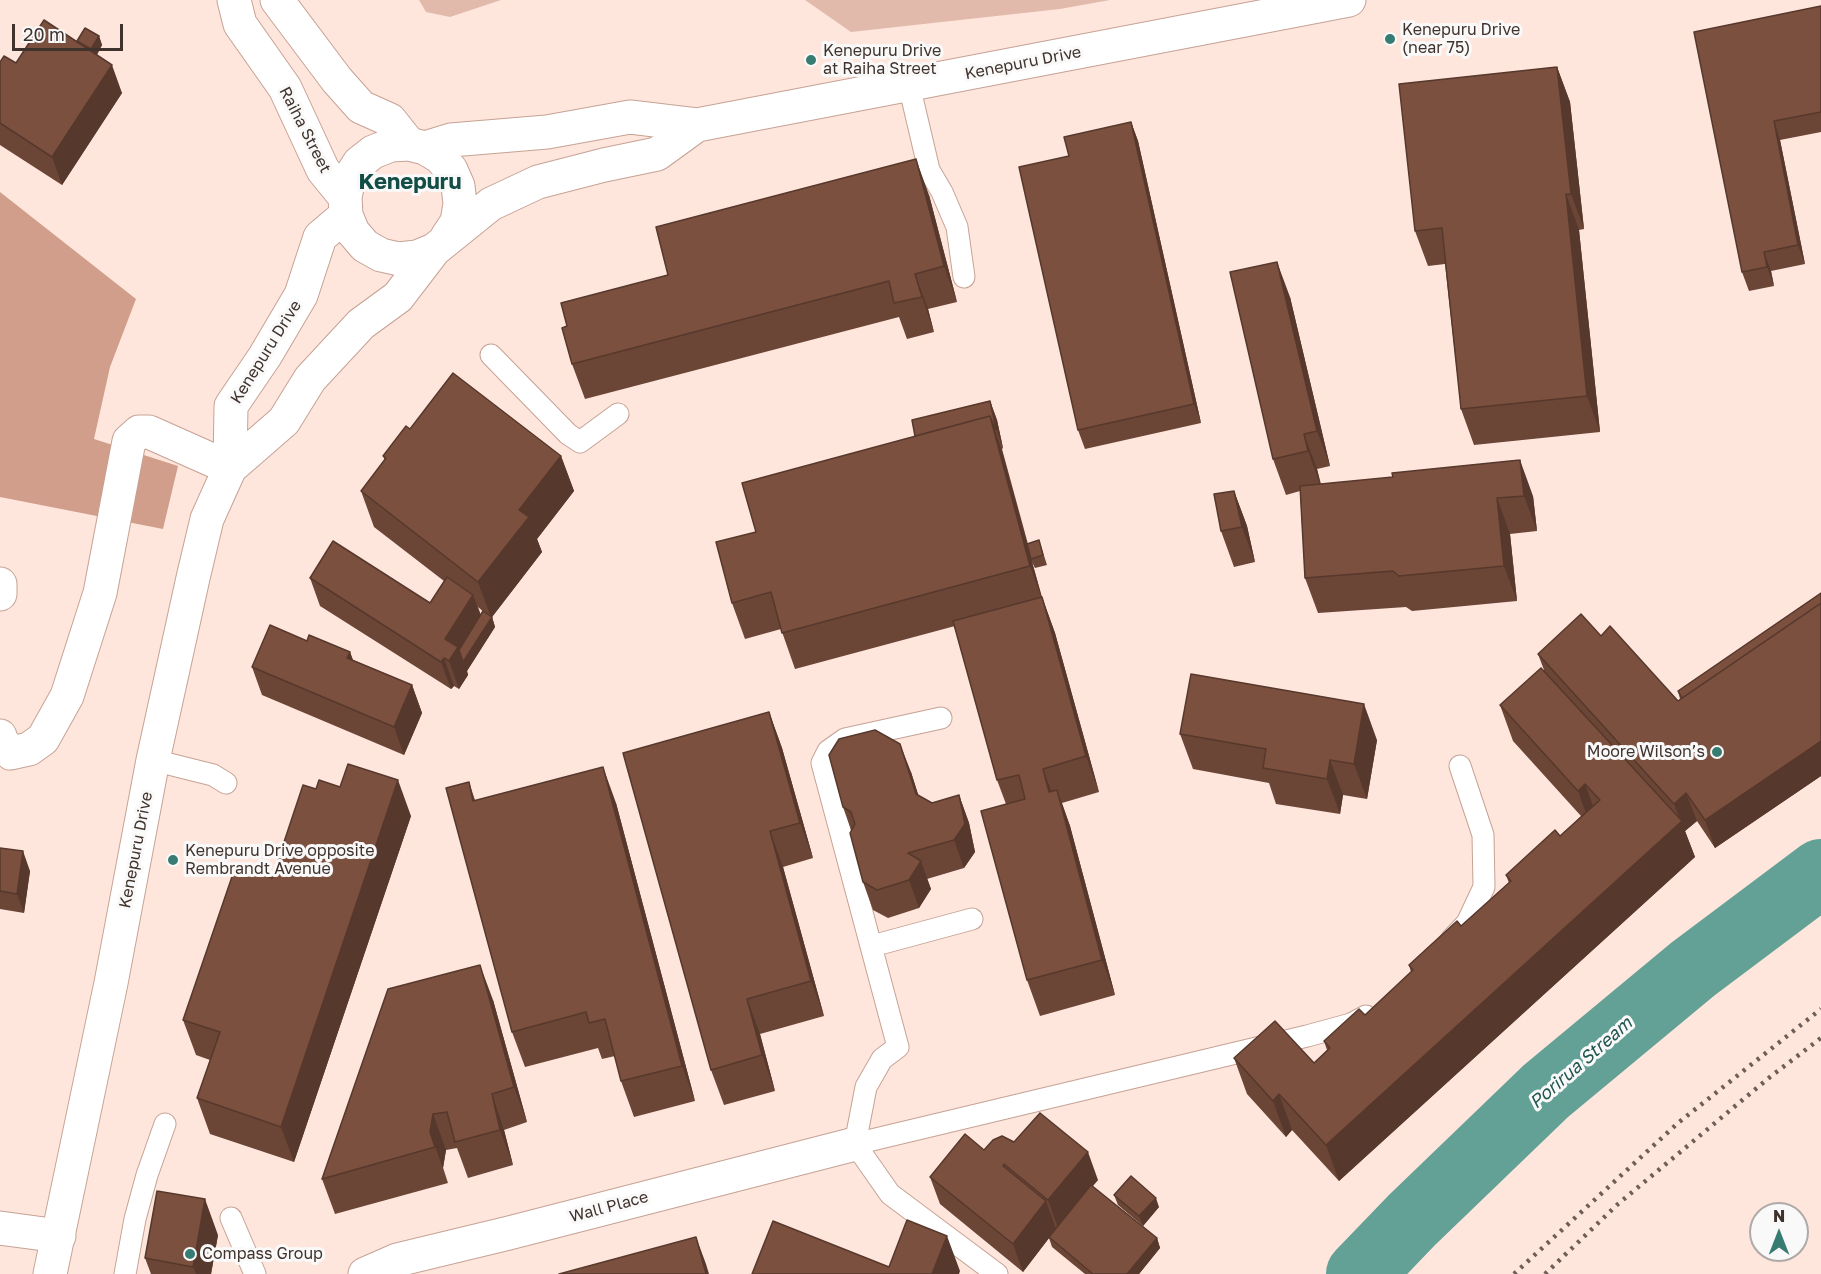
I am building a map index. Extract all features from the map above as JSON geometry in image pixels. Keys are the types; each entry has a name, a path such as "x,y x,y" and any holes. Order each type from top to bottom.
{"main road":[{"name":"Raiha Street","path":"234,0 240,24 285,88 322,170 345,206"},
{"path":"277,0 343,87 362,107 390,120 417,146"},
{"name":"Kenepuru Drive","path":"697,125 657,154 538,182 491,204 441,243 417,257 399,259 381,255 365,246 353,232 345,206 349,179 359,163 373,152 390,145 417,146 452,140 547,132 630,117 697,125 1349,0"},
{"name":"Kenepuru Drive","path":"230,468 284,421 310,379 362,324 398,297 457,222 460,204 458,186 451,170 440,157 417,146"},
{"name":"Kenepuru Drive","path":"50,1274 111,983 153,759 207,519 230,468 231,406 265,356 301,295 320,237 345,206"},
{"path":"0,736 11,753 29,749 43,739 67,696 100,593 129,441 139,432 148,432 230,468"},
{"path":"0,584 0,594"},
{"name":"Wall Place","path":"365,1274 397,1260 855,1144"},
{"path":"0,1228 59,1236"}],"lane":[{"path":"909,85 929,170 942,192 957,227 964,278"},
{"path":"491,355 568,434 580,442 618,414"},
{"path":"941,718 845,739 828,752 822,763 898,1047 882,1059 867,1087 855,1144 890,1194 997,1274"},
{"path":"153,759 213,775 226,783"},
{"path":"1439,954 1467,923 1484,887 1483,835 1460,766"},
{"path":"872,946 972,919"},
{"path":"855,1144 1307,1036 1351,1024 1384,1008"},
{"path":"125,1274 135,1219 147,1174 165,1124"},
{"path":"231,1218 255,1274"}],"shaded area":[{"path":"419,0 501,0 450,17 426,12"},
{"path":"805,0 1110,0 1060,9 851,32"},
{"path":"0,192 136,299 110,367 94,439 178,466 163,529 0,497"}],"building":[{"path":"1821,6 1821,112 1774,121 1798,245 1764,252 1767,267 1742,272 1694,32"},
{"path":"44,20 112,65 52,157 0,123 0,62 4,56 16,63"},
{"path":"85,28 99,36 91,49 77,41"},
{"path":"1557,67 1571,194 1566,194 1587,396 1461,409 1442,228 1415,231 1399,84"},
{"path":"1131,122 1194,404 1078,430 1019,167 1069,156 1064,137"},
{"path":"916,159 944,266 915,274 922,297 894,303 889,281 572,364 562,328 567,326 561,303 668,275 656,227"},
{"path":"1277,262 1317,431 1304,434 1308,451 1273,459 1230,272"},
{"path":"453,373 561,456 519,510 529,517 478,582 361,491 386,458 383,456 406,426 410,429"},
{"path":"990,401 996,429 990,416 915,436 912,420"},
{"path":"990,416 1030,566 782,633 771,592 732,603 716,542 756,532 742,483"},
{"path":"1520,460 1524,496 1497,498 1504,566 1399,576 1393,571 1305,578 1300,486 1393,477 1392,473"},
{"path":"1234,491 1242,527 1221,531 1214,494"},
{"path":"1039,540 1043,555 1031,559 1027,544"},
{"path":"333,541 430,603 447,577 473,595 445,639 458,647 449,661 444,658 441,662 310,578"},
{"path":"1821,593 1821,603 1682,698 1678,691"},
{"path":"1042,597 1086,756 1043,769 1049,792 1057,790 1102,960 1027,980 981,811 1025,799 1019,775 997,780 953,621"},
{"name":"Moore Wilson’s","path":"1821,603 1821,741 1705,820 1686,793 1674,804 1538,654 1581,614 1601,636 1610,626 1678,701"},
{"path":"483,611 492,617 463,662 459,650"},
{"path":"270,625 307,641 309,635 350,652 347,658 412,685 394,727 252,667"},
{"path":"1541,668 1682,821 1326,1145 1279,1094 1273,1101 1234,1058 1275,1021 1314,1063 1330,1048 1324,1041 1359,1009 1365,1015 1413,970 1409,965 1457,921 1461,926 1511,881 1506,875 1555,830 1560,836 1600,800 1585,784 1578,791 1500,705"},
{"path":"1191,674 1364,704 1354,764 1330,760 1327,779 1263,768 1266,749 1180,734"},
{"path":"769,712 800,823 770,831 811,981 747,999 762,1055 711,1070 623,753"},
{"path":"875,730 900,744 916,794 932,803 959,795 965,824 954,840 908,853 921,861 909,880 877,890 863,882 850,833 855,824 851,812 843,807 829,755 839,739"},
{"path":"348,764 398,780 281,1127 197,1098 220,1032 183,1020 236,865 272,878 303,785 316,789 319,780 340,787"},
{"path":"603,767 682,1066 621,1081 605,1019 589,1023 586,1012 512,1032 446,788 469,782 473,801"},
{"path":"0,848 23,851 17,894 0,891"},
{"path":"480,965 514,1087 492,1094 500,1130 455,1142 447,1112 433,1114 430,1132 435,1147 322,1179 388,989"},
{"path":"1040,1113 1088,1152 1048,1200 1004,1164 1003,1166 1046,1201 1013,1244 930,1177 965,1134 984,1150 993,1140 1002,1136 1014,1142"},
{"path":"1131,1176 1156,1198 1139,1216 1114,1195"},
{"path":"1091,1185 1157,1238 1127,1274 1093,1274 1049,1237"},
{"path":"157,1191 205,1199 193,1267 145,1258"},
{"path":"907,1220 947,1236 932,1274 752,1274 773,1221 889,1267"},
{"path":"696,1237 706,1274 559,1274"}],"waterway":[{"name":"Porirua Stream","path":"1360,1274 1412,1220 1546,1091 1693,969 1821,873"}],"railway":[{"path":"1514,1274 1678,1123 1821,1009"},
{"path":"1545,1274 1618,1204 1770,1077 1821,1038"}],"place":[{"name":"Kenepuru Drive (near 75)","path":"1390,39"},
{"name":"Kenepuru Drive at Raiha Street","path":"811,60"},
{"name":"Moore Wilson’s","path":"1717,752"},
{"name":"Kenepuru Drive opposite Rembrandt Avenue","path":"173,860"},
{"name":"Compass Group","path":"190,1254"}],"district":[{"name":"Kenepuru","path":"410,182"}]}
